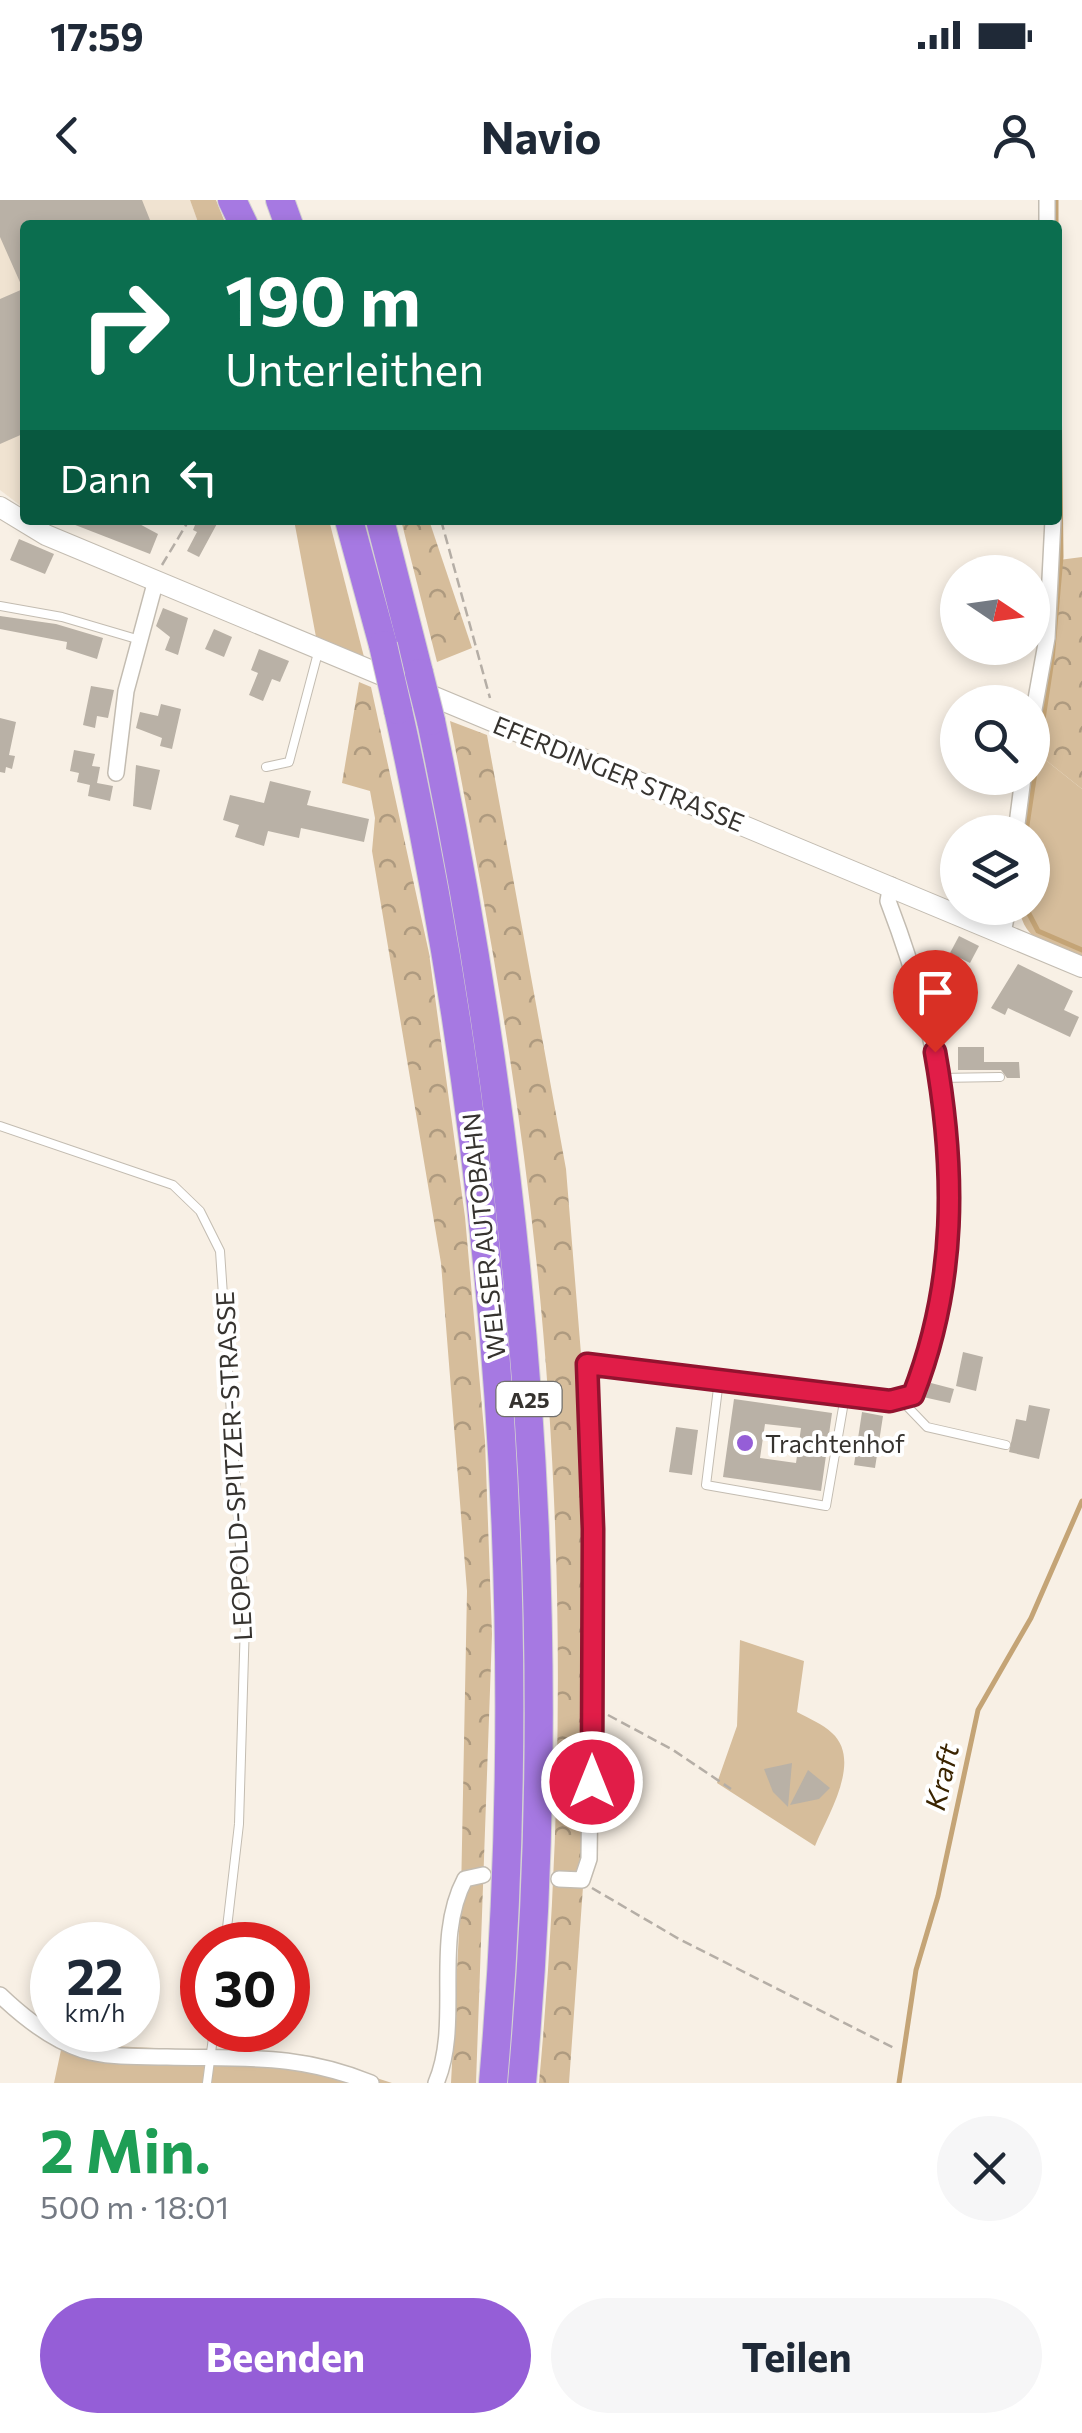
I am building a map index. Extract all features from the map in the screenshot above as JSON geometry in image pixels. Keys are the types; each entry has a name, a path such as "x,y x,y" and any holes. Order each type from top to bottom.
{"highway":[{"name":"WELSER AUTOBAHN","path":"351,525 424,828 467,1080 504,1452 510,1734 493,2083"},
{"name":"WELSER AUTOBAHN","path":"381,525 431,721 488,1018 521,1292 533,1453 540,1712 522,2083"}],"main road":[{"name":"EFERDINGER STRASSE","path":"30,525 1082,966"}],"street":[{"path":"1038,685 1046,638 1053,525"},
{"path":"116,772 126,691 156,580"},
{"path":"559,1880 582,1880 589,1860 592,1712 587,1364 902,1402 913,1395 926,1364 945,1290 951,1205 940,1078 930,1026 888,902 892,885"},
{"path":"1003,933 1005,925"},
{"path":"436,2083 443,2066 446,1969 455,1897 465,1879 483,1875"},
{"path":"0,1995 60,2040 84,2050 116,2056 324,2064 371,2083"}],"lane":[{"path":"0,606 62,617 140,640"},
{"path":"266,767 289,762 318,649"},
{"path":"940,1078 1000,1077"},
{"name":"LEOPOLD-SPITZER-STRASSE","path":"0,1126 172,1185 200,1210 220,1251 245,1621 239,1824 228,1922"},
{"path":"719,1380 706,1486 826,1506 845,1396"},
{"path":"902,1402 927,1428 1006,1445"},
{"path":"207,2083 212,2052"}],"path":[{"path":"156,580 172,544 186,525"},
{"path":"442,525 491,703 488,720"},
{"path":"592,1712 611,1717 673,1750 731,1789"},
{"path":"582,1880 679,1938 896,2049"}],"shaded area":[{"path":"0,200 190,200 197,220 20,220 20,505 0,490"}],"green space":[{"path":"190,200 216,200 224,220 197,220"},
{"path":"295,525 330,525 364,657 316,637"},
{"path":"402,525 431,525 472,648 437,662"},
{"path":"1082,557 1082,789 1050,764 1050,685 1041,685 1044,665 1050,665 1050,624 1059,560"},
{"path":"359,682 371,687 429,953 465,1217 485,1441 492,1634 476,2083 451,2083 461,1894 467,1591 441,1263 372,851 375,818 370,791 342,783"},
{"path":"450,721 487,735 566,1169 581,1354 588,1569 583,1887 569,2083 539,2083 553,1879 558,1675 557,1572 546,1368 510,1061"},
{"path":"1050,764 1082,789 1082,958 1041,942 1025,925 1050,925 1050,815 1023,815 1025,795 1050,795"},
{"path":"740,1640 804,1661 797,1712 828,1730 841,1745 844,1758 840,1789 815,1846 717,1783 737,1726"},
{"path":"160,2048 305,2055 392,2083 54,2083 61,2052 160,2052"}],"building":[{"path":"0,200 142,200 150,220 20,220 20,282 0,237"},
{"path":"20,290 20,435 0,444 0,299"},
{"path":"75,525 141,525 158,534 150,554"},
{"path":"195,525 216,525 199,557 187,551 197,532 193,530"},
{"path":"19,539 54,554 45,574 10,560"},
{"path":"163,608 188,618 178,655 165,650 170,637 156,626"},
{"path":"0,616 56,624 103,638 97,659 66,649 67,642 0,629"},
{"path":"214,629 232,637 224,657 205,649"},
{"path":"259,649 289,661 280,682 272,679 263,701 249,695 258,673 251,670"},
{"path":"91,686 114,690 108,718 97,716 95,728 83,725"},
{"path":"161,704 181,709 172,749 160,746 162,738 136,728 140,712 158,716"},
{"path":"0,718 16,722 9,755 15,756 12,769 6,767 5,773 0,772"},
{"path":"74,750 95,754 92,766 100,767 97,783 113,786 110,801 88,796 90,785 77,782 79,773 70,771"},
{"path":"136,765 160,770 151,810 133,806"},
{"path":"270,781 311,791 307,805 369,819 364,842 301,828 299,838 268,831 264,846 235,837 239,825 223,820 230,795 264,803"},
{"path":"959,936 979,946 970,963 950,953"},
{"path":"1018,964 1073,991 1064,1010 1079,1017 1070,1037 1008,1008 1005,1015 991,1008"},
{"path":"958,1047 984,1047 984,1062 1019,1062 1020,1078 1007,1078 1001,1070 958,1070"},
{"path":"963,1352 983,1357 976,1391 956,1386"},
{"path":"931,1383 954,1389 950,1403 923,1397"},
{"name":"Trachtenhof","path":"734,1399 832,1413 821,1491 723,1477","holes":["765,1424 801,1428 796,1463 760,1458"]},
{"path":"1029,1405 1050,1409 1039,1459 1009,1452 1016,1419 1026,1421"},
{"path":"862,1412 883,1416 875,1468 854,1465"},
{"path":"676,1427 698,1430 692,1475 669,1472"},
{"path":"792,1763 788,1807 773,1792 764,1769"},
{"path":"808,1770 830,1788 819,1799 790,1805"}],"waterway":[{"path":"1056,200 1056,220"},
{"path":"1029,815 1052,660 1061,525"},
{"path":"1035,925 1038,931 1082,950"},
{"name":"Kraft","path":"899,2083 916,1970 938,1896 978,1710 1031,1618 1082,1501"}],"place":[{"name":"Trachtenhof","path":"745,1443"}],"route":[{"path":"592,1782 593,1529 587,1364 890,1401 902,1402 913,1395 932,1349 945,1290 951,1205 946,1114 935,1052"}]}
